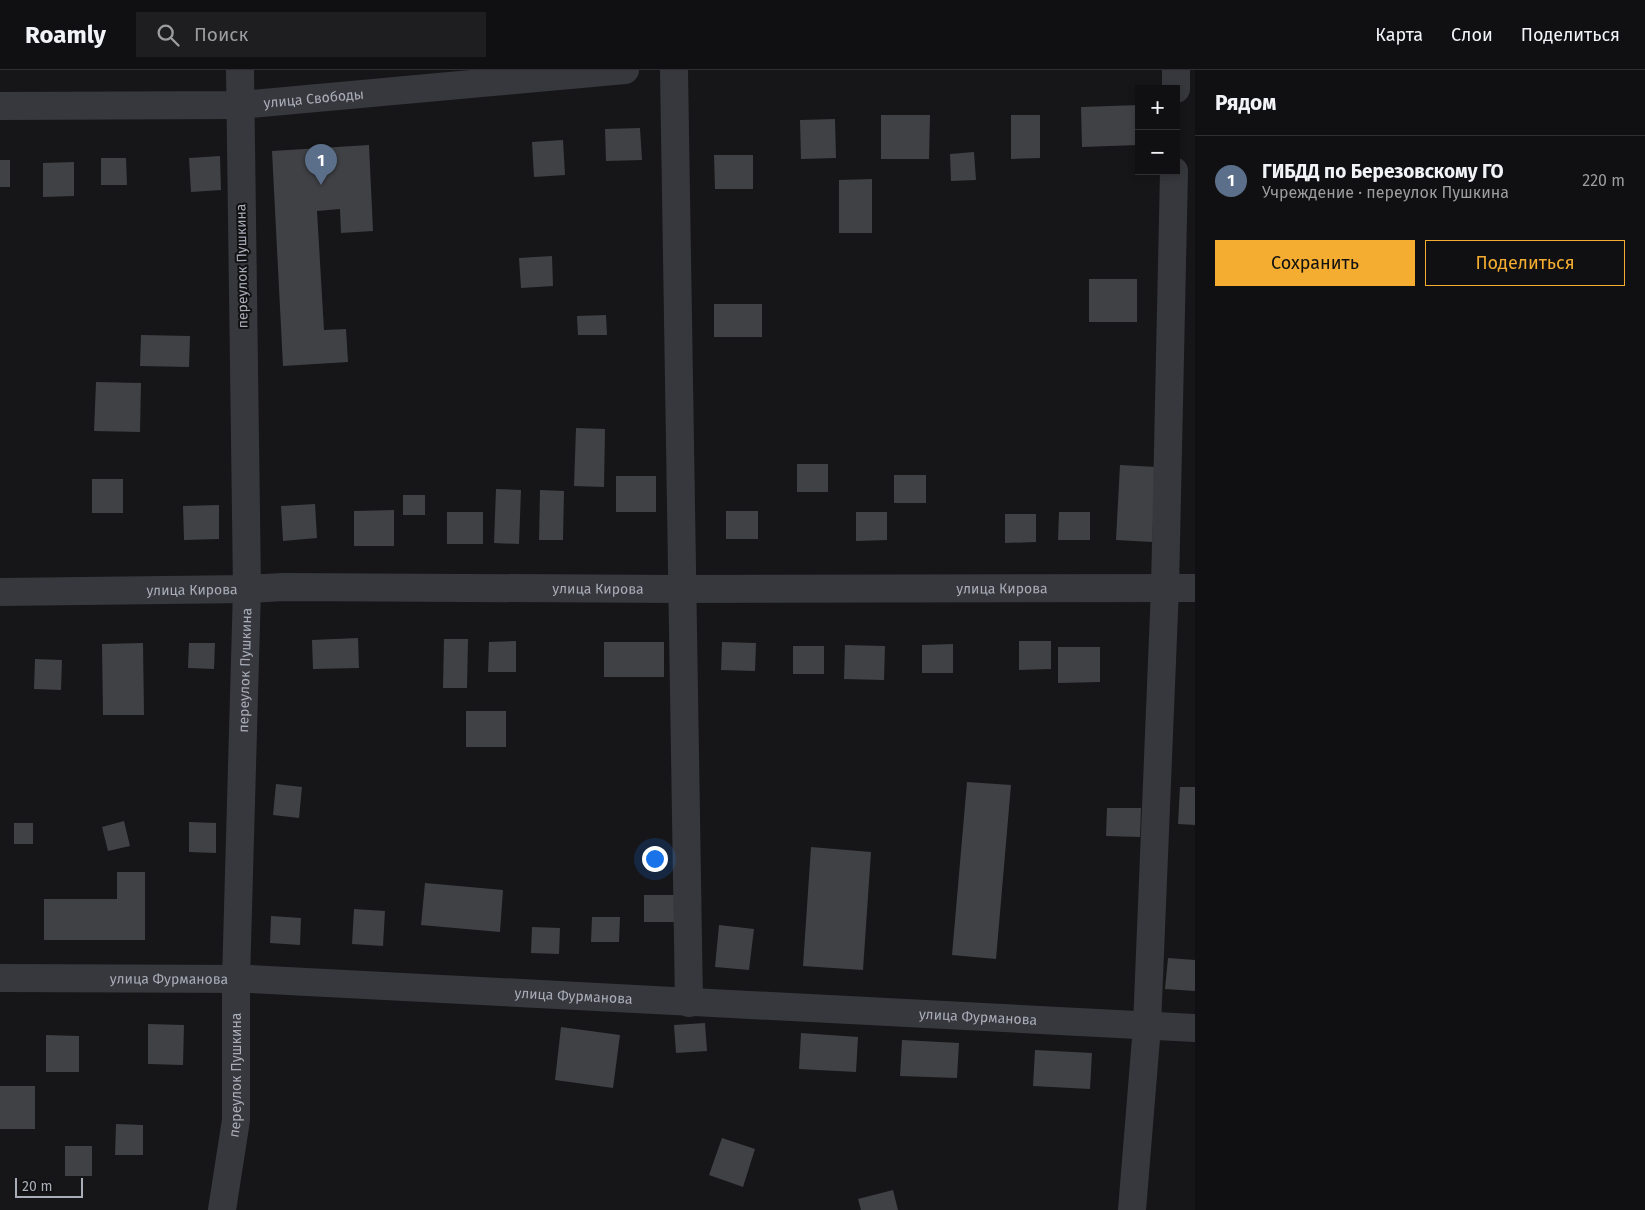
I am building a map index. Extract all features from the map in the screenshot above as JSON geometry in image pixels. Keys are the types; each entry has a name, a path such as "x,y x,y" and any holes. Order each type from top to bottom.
{"street":[{"name":"переулок Пушкина","path":"222,1210 236,1120 236,980 247,589 240,70"},
{"name":"улица Свободы","path":"0,106 240,104 625,70"},
{"path":"674,70 689,1003"},
{"path":"1176,70 1176,85"},
{"path":"1132,1210 1147,1026 1166,588 1174,175"},
{"name":"улица Кирова","path":"0,592 284,587 1195,588"},
{"name":"улица Фурманова","path":"0,978 250,979 1195,1028"}],"building":[{"path":"1135,105 1135,145 1082,147 1081,107"},
{"path":"881,115 930,115 929,159 881,159"},
{"path":"1011,115 1040,115 1040,158 1011,159"},
{"path":"835,119 836,158 801,159 800,120"},
{"path":"640,128 642,160 606,161 605,129"},
{"path":"563,140 565,175 534,177 532,142"},
{"path":"369,145 373,231 341,233 340,209 317,211 324,330 346,329 348,362 283,366 272,151"},
{"path":"974,152 976,180 951,181 950,154"},
{"path":"714,155 753,155 753,189 715,189"},
{"path":"220,156 221,190 191,192 189,158"},
{"path":"101,158 126,158 127,185 101,185"},
{"path":"0,160 10,160 10,187 0,187"},
{"path":"74,162 74,196 43,197 43,163"},
{"path":"872,179 872,233 839,233 839,180"},
{"path":"552,256 553,286 521,288 519,258"},
{"path":"1089,279 1137,279 1137,322 1089,322"},
{"path":"714,304 762,304 762,337 714,337"},
{"path":"606,315 607,335 578,335 577,316"},
{"path":"141,335 190,336 189,367 140,366"},
{"path":"96,382 141,383 140,432 94,431"},
{"path":"576,428 605,429 604,487 574,486"},
{"path":"797,464 828,464 828,492 797,492"},
{"path":"1120,465 1156,467 1152,542 1116,540"},
{"path":"894,475 926,475 926,503 894,503"},
{"path":"616,476 656,476 656,512 616,512"},
{"path":"92,479 123,479 123,513 92,513"},
{"path":"496,489 521,490 519,544 494,543"},
{"path":"540,490 564,491 563,540 539,540"},
{"path":"403,495 425,495 425,515 403,515"},
{"path":"315,504 317,538 283,541 281,506"},
{"path":"219,505 219,539 184,540 183,506"},
{"path":"394,510 394,546 354,546 354,511"},
{"path":"726,511 758,511 758,539 726,539"},
{"path":"447,512 483,512 483,544 447,544"},
{"path":"856,512 887,512 887,540 856,541"},
{"path":"1059,512 1090,512 1090,540 1058,540"},
{"path":"1005,514 1036,514 1036,542 1005,543"},
{"path":"358,638 359,668 313,669 312,640"},
{"path":"444,639 468,639 467,688 443,688"},
{"path":"516,641 516,672 488,672 489,642"},
{"path":"1019,641 1051,641 1051,669 1019,670"},
{"path":"604,642 664,642 664,677 604,677"},
{"path":"722,642 756,643 755,671 721,670"},
{"path":"143,643 144,715 103,715 102,644"},
{"path":"189,643 215,643 214,669 188,668"},
{"path":"953,644 953,673 922,673 922,645"},
{"path":"845,645 885,646 884,680 844,679"},
{"path":"793,646 824,646 824,674 793,674"},
{"path":"1058,647 1100,647 1100,682 1058,683"},
{"path":"35,659 62,660 61,690 34,689"},
{"path":"466,711 506,711 506,747 466,747"},
{"path":"967,782 1011,785 996,959 952,955"},
{"path":"276,784 302,787 299,818 273,815"},
{"path":"1180,787 1195,787 1195,825 1178,824"},
{"path":"1107,808 1141,808 1140,837 1106,836"},
{"path":"124,821 130,846 108,851 102,827"},
{"path":"189,822 216,823 216,853 189,852"},
{"path":"14,823 33,823 33,844 14,844"},
{"path":"811,847 871,852 863,970 803,966"},
{"path":"117,872 145,872 145,940 44,940 44,899 117,899"},
{"path":"425,883 503,890 500,932 421,925"},
{"path":"644,895 674,895 674,922 644,922"},
{"path":"354,909 385,911 383,946 352,944"},
{"path":"271,916 301,918 300,945 270,943"},
{"path":"592,917 620,917 619,942 591,942"},
{"path":"719,925 754,929 749,970 715,967"},
{"path":"532,927 560,928 559,954 531,953"},
{"path":"1168,958 1195,960 1195,991 1165,989"},
{"path":"705,1023 707,1051 676,1053 674,1025"},
{"path":"148,1024 184,1025 183,1065 148,1064"},
{"path":"561,1027 620,1035 613,1088 555,1080"},
{"path":"801,1033 858,1037 856,1072 799,1069"},
{"path":"46,1035 79,1036 79,1072 46,1072"},
{"path":"902,1040 959,1043 957,1078 900,1076"},
{"path":"1035,1050 1092,1053 1090,1089 1033,1086"},
{"path":"0,1086 35,1086 35,1129 0,1129"},
{"path":"116,1124 143,1125 143,1155 115,1155"},
{"path":"722,1138 755,1149 743,1187 709,1175"},
{"path":"65,1146 92,1146 92,1176 65,1176"},
{"path":"893,1190 898,1210 861,1210 858,1199"}],"place":[{"name":"ГИБДД по Березовскому ГО","path":"321,185"}]}
